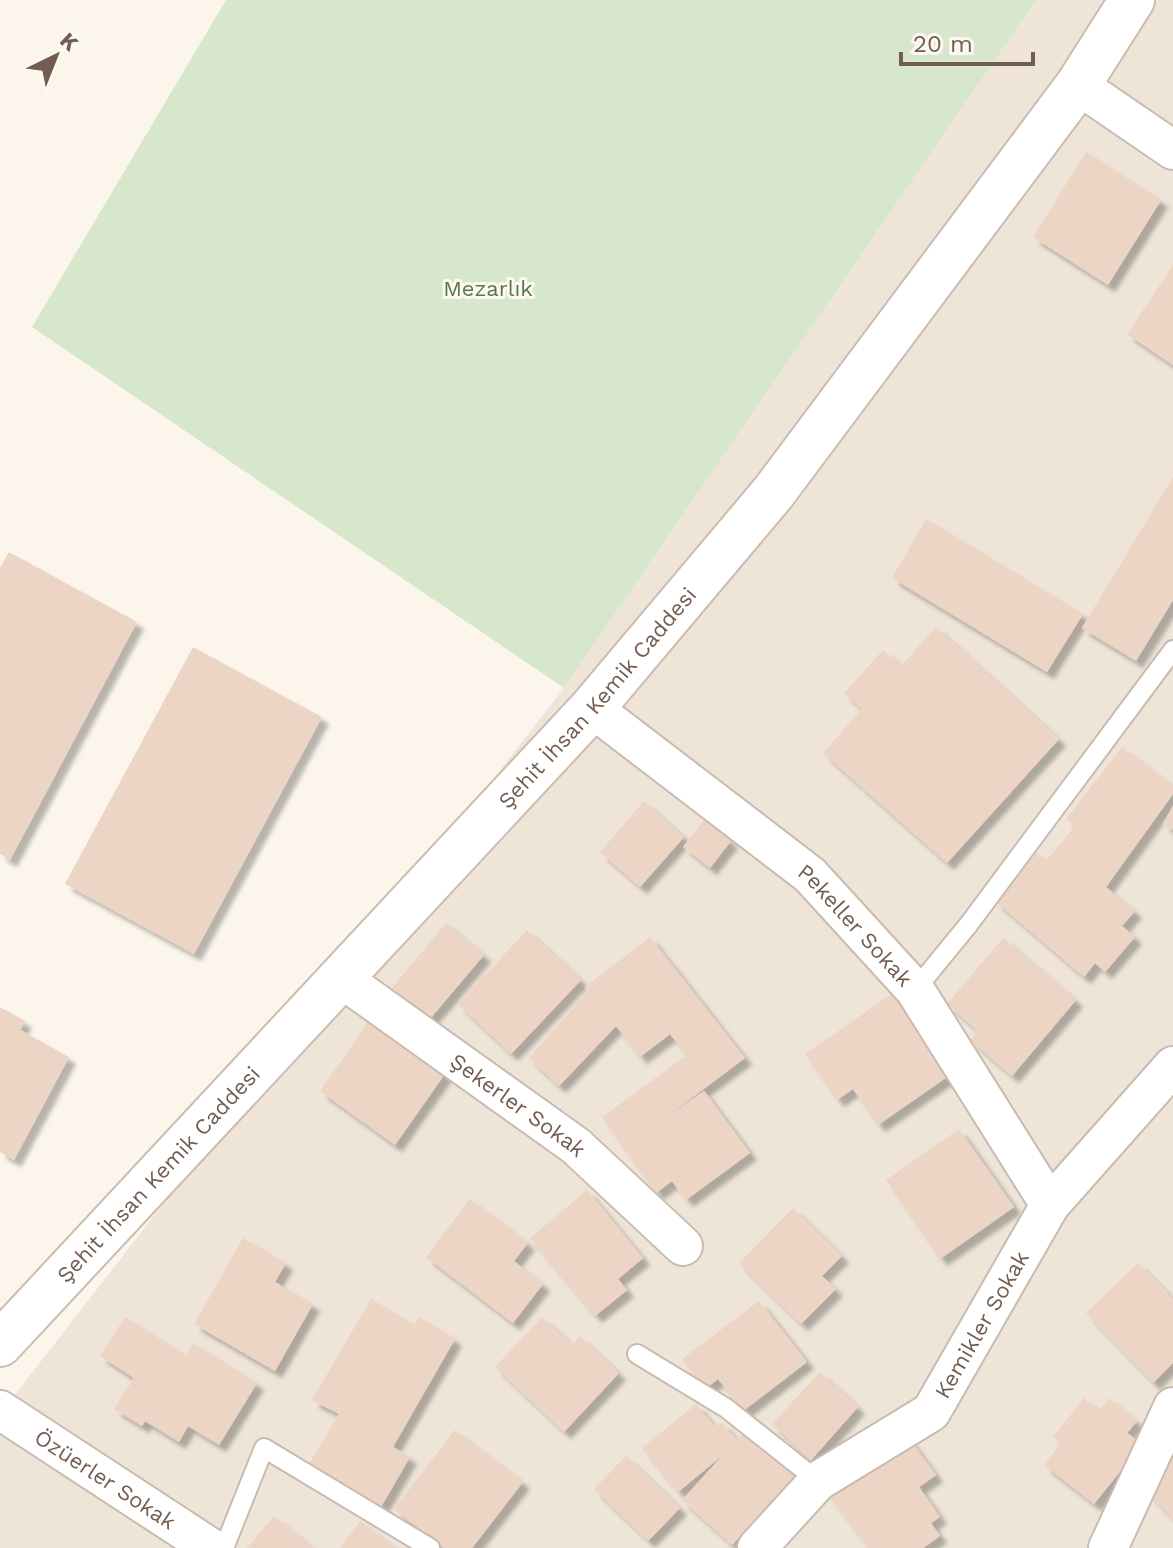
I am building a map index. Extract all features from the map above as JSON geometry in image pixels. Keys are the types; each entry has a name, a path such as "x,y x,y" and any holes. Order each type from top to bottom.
{"street":[{"name":"Şehit İhsan Kemik Caddesi","path":"0,1344 592,708 773,493 1078,85 1132,0"},
{"path":"1078,85 1173,150"},
{"name":"Pekeller Sokak","path":"592,708 810,875 915,990 1050,1205"},
{"name":"Şekerler Sokak","path":"341,978 576,1146 683,1246"},
{"name":"Kemikler Sokak","path":"757,1548 818,1481 931,1412 1050,1205 1173,1066"},
{"path":"1108,1548 1173,1407"},
{"name":"Özüerler Sokak","path":"0,1410 211,1548"}],"lane":[{"path":"915,990 969,924 1173,650"},
{"path":"637,1354 726,1408 818,1481"},
{"path":"224,1548 264,1448 430,1548"}],"shaded area":[{"path":"1036,0 1173,0 1173,1548 0,1548 0,1414 564,688"}],"green space":[{"name":"Mezarlık","path":"226,0 1036,0 564,688 32,327"}],"building":[{"path":"1086,152 1161,200 1108,285 1033,237"},
{"path":"1173,265 1173,365 1127,334"},
{"path":"1173,477 1173,600 1136,661 1082,628"},
{"path":"926,519 1083,614 1047,672 892,578"},
{"path":"9,552 137,622 10,860 0,854 0,568"},
{"path":"936,627 1059,739 947,863 823,753 862,709 844,693 883,650 901,666"},
{"path":"193,647 322,717 194,954 65,884"},
{"path":"1122,747 1173,786 1173,794 1106,887 1135,911 1122,926 1135,937 1105,972 1095,963 1084,977 995,901 1036,852 1046,861 1075,826 1066,819"},
{"path":"644,801 684,837 640,887 600,852"},
{"path":"1173,806 1173,830 1163,824"},
{"path":"705,819 731,841 710,868 683,847"},
{"path":"446,923 484,955 429,1020 392,988"},
{"path":"527,930 581,980 511,1054 458,1004"},
{"path":"650,937 745,1058 665,1118 704,1091 750,1153 686,1200 672,1181 656,1193 602,1117 687,1055 670,1034 640,1057 616,1026 559,1086 529,1058 588,991 585,987"},
{"path":"1003,938 1076,1000 1012,1076 970,1040 978,1031 947,1004"},
{"path":"893,993 950,1075 878,1125 853,1089 837,1100 805,1054"},
{"path":"0,1007 25,1021 20,1030 69,1057 14,1160 0,1152"},
{"path":"371,1018 447,1071 395,1145 320,1091"},
{"path":"959,1129 1014,1207 940,1259 886,1180"},
{"path":"587,1190 643,1258 618,1279 627,1290 595,1316 530,1238"},
{"path":"470,1199 528,1243 514,1261 543,1284 513,1323 426,1257"},
{"path":"793,1208 842,1256 822,1276 836,1289 801,1324 739,1263"},
{"path":"243,1238 286,1263 275,1282 313,1304 275,1371 194,1324"},
{"path":"1138,1263 1173,1299 1173,1363 1153,1383 1086,1313"},
{"path":"371,1299 414,1325 419,1317 455,1339 393,1447 410,1457 381,1507 309,1464 339,1414 312,1400"},
{"path":"759,1301 807,1362 743,1411 718,1379 705,1389 682,1359"},
{"path":"125,1317 187,1356 193,1343 257,1383 219,1445 188,1426 179,1442 145,1421 142,1426 114,1409 134,1378 100,1356"},
{"path":"542,1317 572,1345 580,1336 619,1373 564,1432 495,1367"},
{"path":"820,1372 858,1407 811,1460 772,1424"},
{"path":"1084,1398 1099,1410 1109,1398 1137,1421 1127,1433 1142,1444 1094,1504 1044,1465 1061,1443 1053,1437"},
{"path":"696,1404 714,1426 722,1423 737,1440 745,1431 795,1476 732,1545 682,1500 724,1454 678,1492 642,1448"},
{"path":"455,1430 523,1482 472,1548 444,1548 394,1509"},
{"path":"904,1432 936,1475 919,1487 940,1517 931,1523 940,1536 923,1548 868,1548 825,1490"},
{"path":"1173,1451 1173,1519 1147,1492"},
{"path":"626,1456 680,1508 648,1541 594,1489"},
{"path":"274,1516 313,1548 247,1548"},
{"path":"360,1521 397,1548 340,1548"}]}
